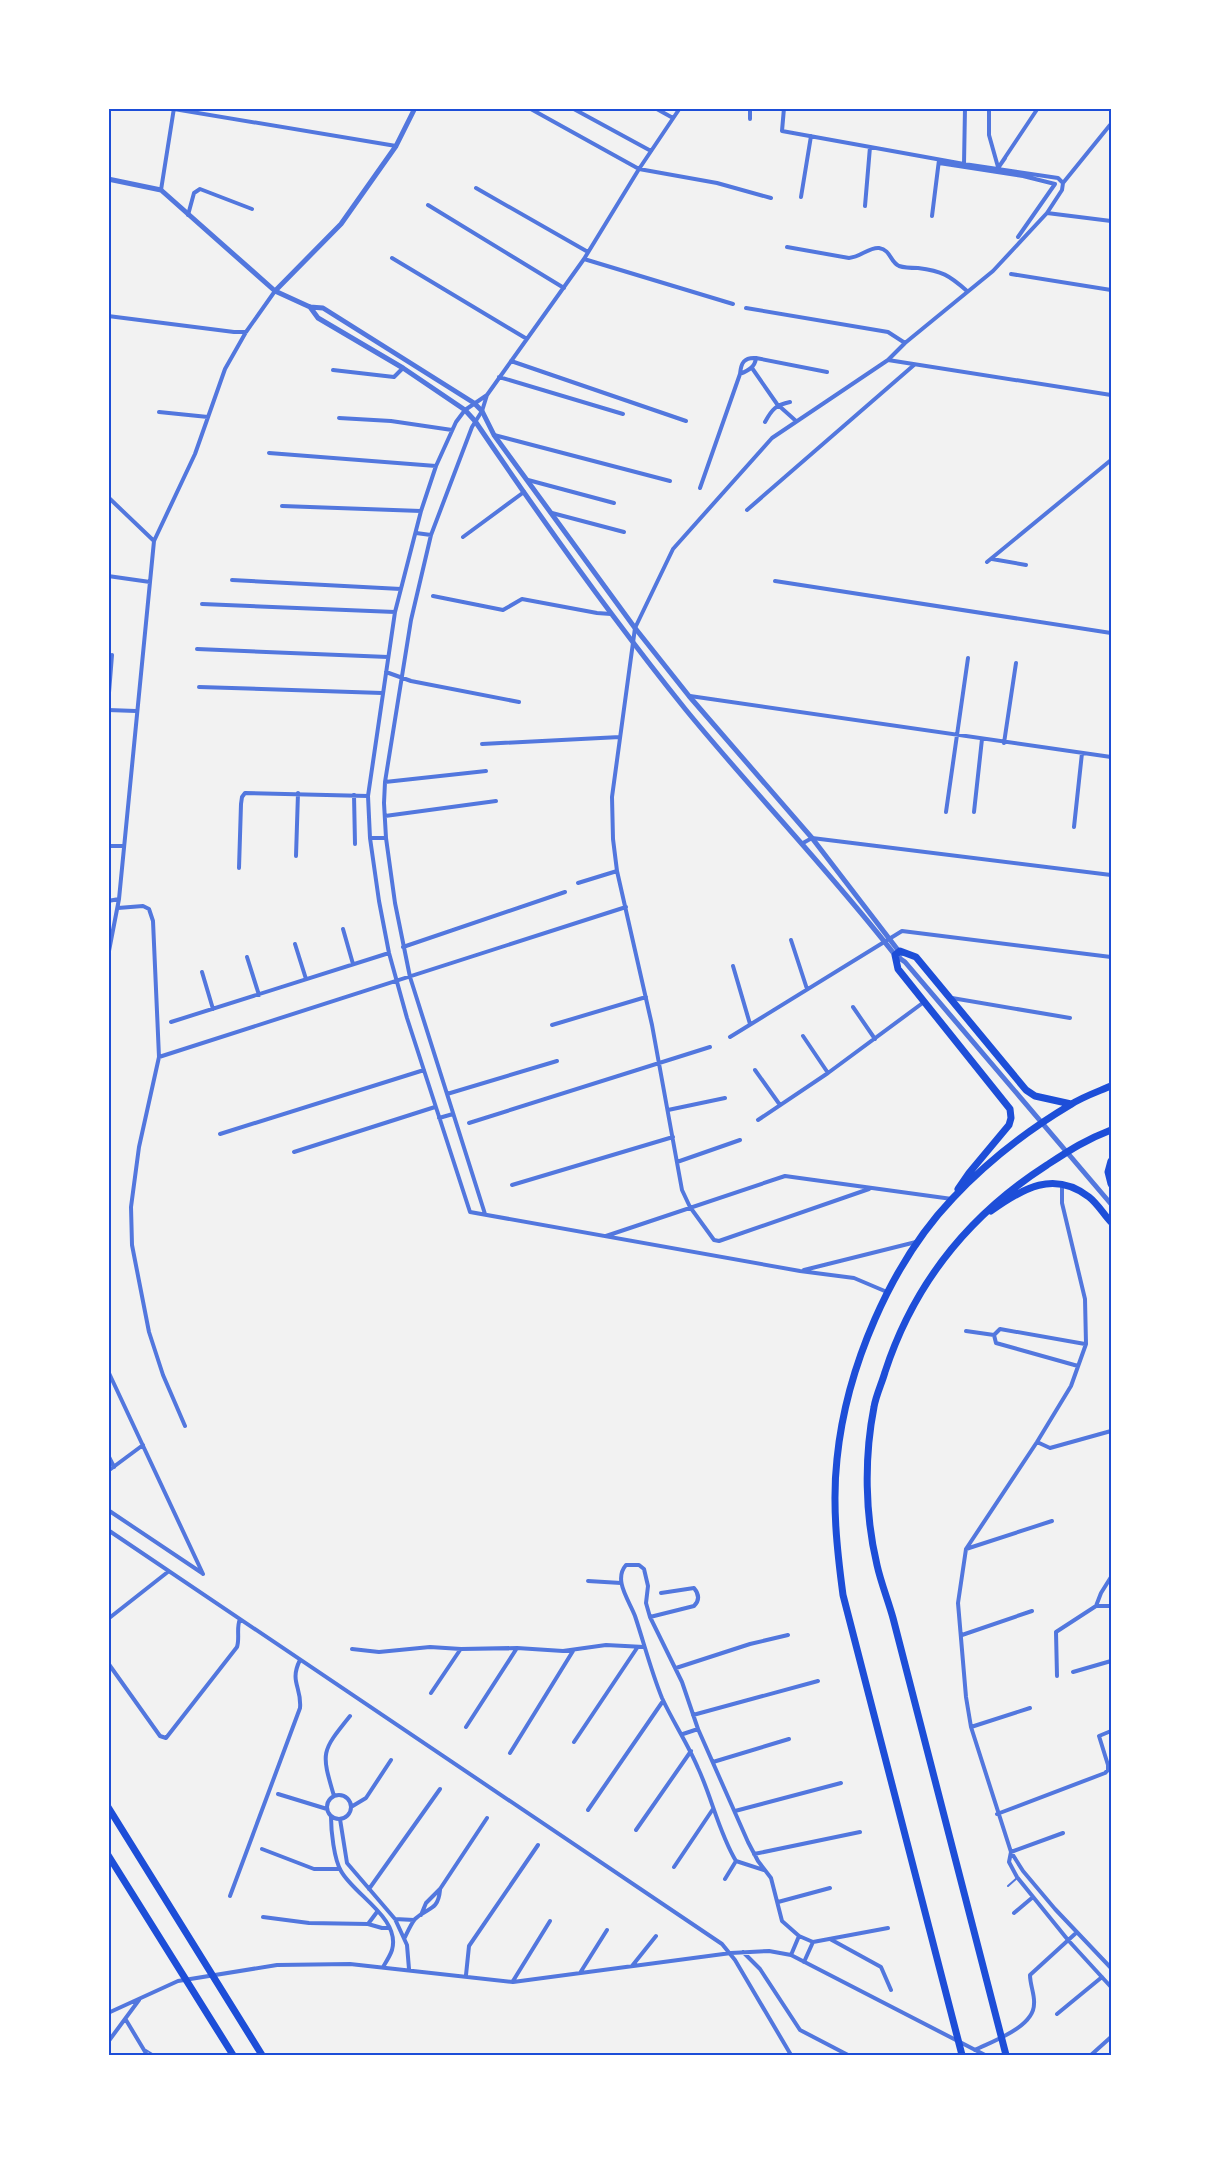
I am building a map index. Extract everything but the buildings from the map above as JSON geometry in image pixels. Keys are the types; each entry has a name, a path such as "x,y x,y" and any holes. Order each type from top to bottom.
{"main road":[{"path":"962,2055 843,1595 835,1519 837,1460 854,1377 873,1322 887,1292 919,1241 969,1173 1006,1129 1011,1113 1008,1106 898,969 898,953 916,957 1026,1090 1035,1096 1071,1104"},
{"path":"952,1199 1009,1147 1071,1104 1111,1086"},
{"path":"1006,2055 893,1618 877,1566 868,1508 868,1459 874,1406 892,1351 919,1294 937,1267 970,1227 996,1202 1030,1175 1086,1139 1111,1131"},
{"path":"1111,1161 1108,1172 1111,1184"},
{"path":"970,1227 1002,1203 1047,1182 1062,1183 1090,1197 1111,1222"},
{"path":"108,1808 262,2055"},
{"path":"108,1855 233,2055"}],"street":[{"path":"108,956 119,899 154,541 195,454 225,369 246,332 275,291 341,224 396,146 415,108"},
{"path":"529,108 639,169 717,183 771,198"},
{"path":"572,108 651,151"},
{"path":"655,108 673,118"},
{"path":"485,1214 410,977 386,838 385,782 409,629 432,535 487,395 584,259 639,169 680,108"},
{"path":"750,108 750,119"},
{"path":"784,108 782,131 1055,184 1018,237"},
{"path":"964,164 965,108"},
{"path":"989,108 989,135 998,168"},
{"path":"998,168 1038,108"},
{"path":"161,190 174,109 396,146"},
{"path":"869,1189 719,1241 714,1240 690,1207 682,1190 646,997 617,871 613,839 612,796 632,641 635,628 673,549 772,438 888,360 905,343 993,271 1047,213 1062,190 1063,183 1110,125"},
{"path":"801,197 811,136"},
{"path":"865,206 870,147"},
{"path":"998,168 1005,158"},
{"path":"939,161 1058,178 1063,183"},
{"path":"932,216 939,161"},
{"path":"108,179 161,190 275,291 310,307 323,308 474,403 482,411 494,435 635,628 689,696 812,838 905,962 1111,1204"},
{"path":"476,188 588,252"},
{"path":"188,215 194,193 200,189 252,209"},
{"path":"428,206 564,288"},
{"path":"1047,213 1111,221"},
{"path":"787,247 849,258 858,257 873,248 882,248 890,254 894,263 939,271 950,276 967,291"},
{"path":"392,258 528,339"},
{"path":"584,259 733,304"},
{"path":"1011,274 1111,290"},
{"path":"310,307 318,318 403,368 465,410 611,614 687,711 887,939"},
{"path":"746,308 888,332 905,343"},
{"path":"108,316 246,332"},
{"path":"740,374 752,368 756,358"},
{"path":"700,488 740,374 741,364 745,360 756,358 827,372"},
{"path":"888,360 1111,395"},
{"path":"511,361 686,421"},
{"path":"747,510 914,365"},
{"path":"333,370 394,377 403,368"},
{"path":"752,368 777,404 796,421"},
{"path":"499,377 623,414"},
{"path":"487,395 465,410 452,430 436,466 421,511 395,612 369,796 370,838 388,953 470,1212 800,1271 854,1278 887,1292"},
{"path":"765,422 777,404 790,402"},
{"path":"159,412 208,417"},
{"path":"339,418 391,421 452,430"},
{"path":"494,435 670,481"},
{"path":"269,453 436,466"},
{"path":"1026,565 988,561 1111,460"},
{"path":"527,480 614,503"},
{"path":"463,537 524,492"},
{"path":"108,497 154,541"},
{"path":"282,506 421,511"},
{"path":"539,514 549,510 624,532"},
{"path":"416,533 432,535"},
{"path":"108,576 150,582"},
{"path":"232,580 401,589"},
{"path":"775,580 1111,633"},
{"path":"433,596 503,610 522,599 597,614 611,614"},
{"path":"202,604 395,612"},
{"path":"198,649 388,657"},
{"path":"108,705 112,655"},
{"path":"946,812 968,658"},
{"path":"1004,743 1016,663"},
{"path":"386,672 401,678 519,702"},
{"path":"199,687 382,693"},
{"path":"689,696 1111,757"},
{"path":"108,710 136,711"},
{"path":"482,744 620,737"},
{"path":"974,812 982,740"},
{"path":"1074,827 1082,753"},
{"path":"385,782 486,771"},
{"path":"239,868 242,797 249,792 369,796"},
{"path":"296,856 298,793"},
{"path":"354,795 355,844"},
{"path":"385,816 496,801"},
{"path":"370,838 386,838"},
{"path":"803,843 812,838 1111,875"},
{"path":"108,846 124,846"},
{"path":"578,883 617,871"},
{"path":"403,947 565,892"},
{"path":"108,901 119,899"},
{"path":"118,908 143,906 152,914 159,1057 139,1147 130,1207 132,1245 149,1332 163,1375 185,1426"},
{"path":"159,1057 626,907"},
{"path":"343,929 353,964"},
{"path":"730,1037 902,931 1111,957"},
{"path":"790,940 807,989"},
{"path":"295,944 306,979"},
{"path":"171,1022 388,953"},
{"path":"247,957 259,995"},
{"path":"733,966 750,1024"},
{"path":"202,972 213,1009"},
{"path":"552,1025 646,997"},
{"path":"950,998 1070,1018"},
{"path":"758,1120 828,1073 924,1002"},
{"path":"853,1007 875,1039"},
{"path":"803,1036 828,1073"},
{"path":"469,1123 710,1047"},
{"path":"447,1094 557,1061"},
{"path":"220,1134 424,1070"},
{"path":"755,1070 780,1105"},
{"path":"668,1110 725,1098"},
{"path":"294,1152 435,1107"},
{"path":"439,1118 453,1114"},
{"path":"512,1185 673,1137"},
{"path":"677,1162 740,1140"},
{"path":"605,1236 784,1176 952,1199"},
{"path":"1062,1183 1062,1203 1085,1299 1086,1344 1071,1386 966,1549 958,1603 966,1697 971,1727 1011,1852 1023,1871 1076,1933 1111,1968"},
{"path":"800,1271 919,1241"},
{"path":"994,1335 1000,1329 1086,1344"},
{"path":"966,1331 994,1335"},
{"path":"994,1335 996,1343 1078,1366"},
{"path":"108,1371 203,1574 108,1510"},
{"path":"1037,1442 1050,1448 1111,1431"},
{"path":"108,1471 143,1445"},
{"path":"108,1455 114,1467"},
{"path":"966,1549 1052,1521"},
{"path":"108,1530 722,1944 731,1953 791,2055"},
{"path":"764,1870 736,1861 691,1751 663,1701 621,1583 620,1575 626,1565 639,1565 644,1569 648,1586 646,1603 651,1617 676,1668 698,1729 754,1854 771,1878 782,1921 799,1936 813,1942 888,1928"},
{"path":"108,1619 169,1571"},
{"path":"1057,1676 1056,1632 1095,1606 1111,1576"},
{"path":"588,1581 621,1583"},
{"path":"651,1617 694,1606 697,1603 698,1592 694,1588 661,1593"},
{"path":"1095,1606 1111,1606"},
{"path":"962,1635 1032,1611"},
{"path":"108,1663 163,1739 169,1737 237,1647 240,1619"},
{"path":"676,1668 750,1644 788,1635"},
{"path":"352,1649 379,1652 414,1648 573,1650 606,1646 644,1647"},
{"path":"574,1742 637,1647"},
{"path":"466,1727 517,1648"},
{"path":"431,1693 461,1649"},
{"path":"510,1753 573,1650"},
{"path":"230,1896 300,1708 294,1675 300,1660"},
{"path":"1073,1672 1111,1660"},
{"path":"693,1715 818,1681"},
{"path":"588,1810 663,1701"},
{"path":"971,1727 1030,1708"},
{"path":"334,1796 324,1757 329,1742 350,1716"},
{"path":"683,1734 698,1729"},
{"path":"997,1814 1105,1773 1108,1765 1099,1736 1111,1731"},
{"path":"713,1762 789,1739"},
{"path":"636,1830 691,1751"},
{"path":"340,1820 349,1814 351,1807 366,1798 392,1760"},
{"path":"735,1811 841,1782"},
{"path":"369,1889 440,1789"},
{"path":"278,1794 327,1809"},
{"path":"351,1807 345,1797 334,1796 328,1801 327,1809 331,1817 339,1869 389,1928 392,1946 383,1967"},
{"path":"674,1867 713,1809"},
{"path":"331,1817 340,1820"},
{"path":"421,1915 426,1903 440,1889 487,1818"},
{"path":"340,1820 347,1863 395,1919 404,1938 410,1969"},
{"path":"754,1854 860,1832"},
{"path":"1011,1852 1063,1833"},
{"path":"466,1975 470,1946 538,1845"},
{"path":"262,1849 314,1869 339,1869"},
{"path":"1011,1852 1009,1862 1017,1877 1068,1940 1111,1987"},
{"path":"725,1879 736,1861"},
{"path":"778,1902 830,1888"},
{"path":"404,1938 414,1920 437,1903 440,1889"},
{"path":"1014,1913 1033,1897"},
{"path":"368,1924 377,1912"},
{"path":"263,1917 309,1923 368,1924 389,1928"},
{"path":"395,1919 414,1920"},
{"path":"513,1982 550,1921"},
{"path":"580,1974 607,1930"},
{"path":"975,2050 1022,2025 1033,2013 1035,2002 1030,1975 1076,1933"},
{"path":"632,1967 657,1936"},
{"path":"791,1955 799,1936"},
{"path":"830,1939 881,1967 891,1990"},
{"path":"804,1962 813,1942"},
{"path":"108,2013 165,1986 187,1980 278,1965 350,1964 513,1982 731,1953 769,1951 791,1955 985,2055"},
{"path":"742,1952 760,1969 800,2030 848,2055"},
{"path":"1058,2014 1102,1977"},
{"path":"108,2042 140,1999"},
{"path":"126,2019 147,2055"},
{"path":"1091,2055 1111,2037"}],"lane":[{"path":"1008,1886 1017,1877"},
{"path":"143,2049 154,2055"}]}
